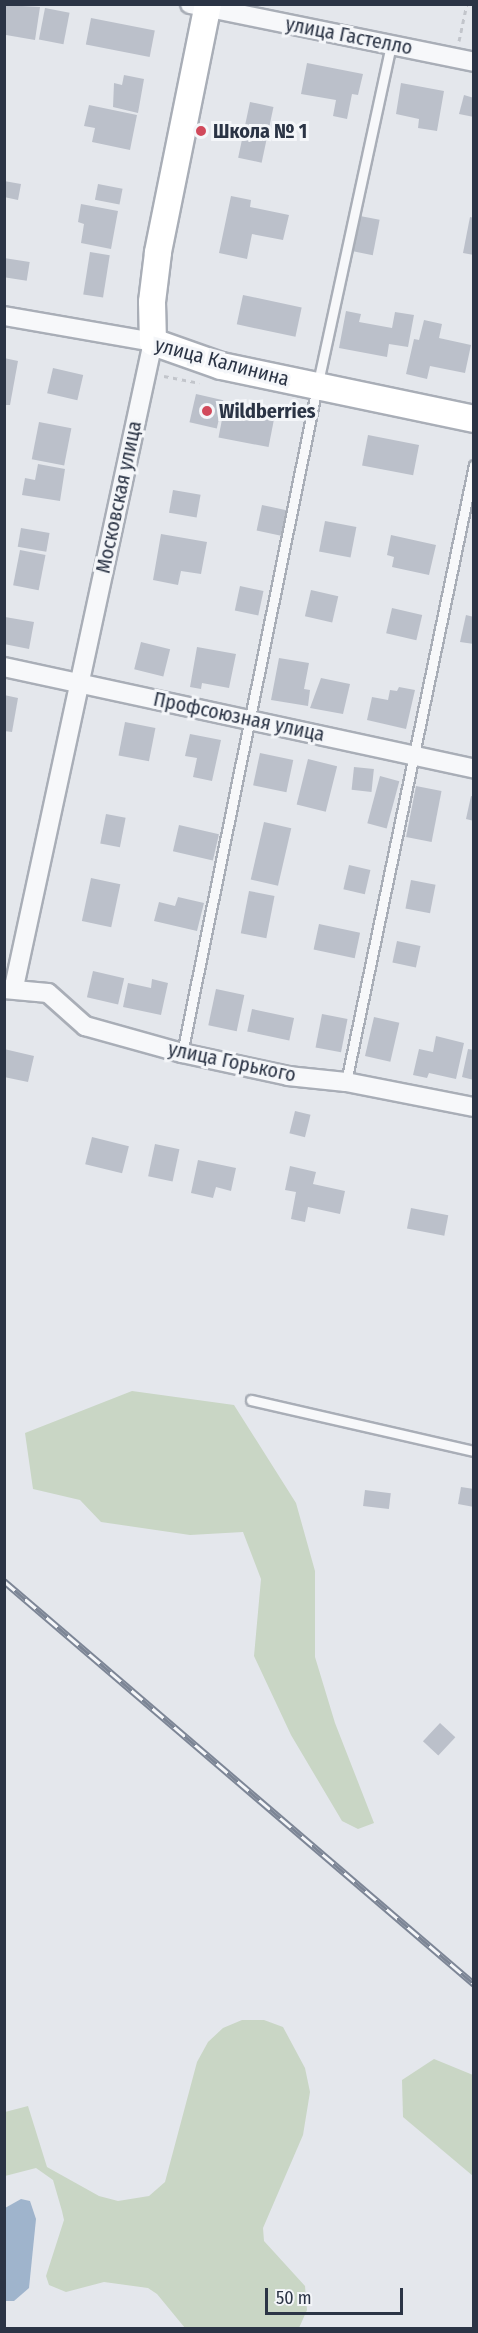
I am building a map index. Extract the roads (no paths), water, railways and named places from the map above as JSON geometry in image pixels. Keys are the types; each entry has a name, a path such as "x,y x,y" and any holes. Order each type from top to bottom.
{"main road":[{"name":"Московская улица","path":"153,342 152,302 158,253 202,6"},
{"name":"улица Калинина","path":"153,342 220,366 474,419"}],"street":[{"name":"улица Гастелло","path":"202,6 465,60"},
{"name":"улица Калинина","path":"4,316 153,342"},
{"name":"Московская улица","path":"9,988 153,342"},
{"name":"Профсоюзная улица","path":"4,667 474,769"},
{"name":"улица Горького","path":"9,988 48,993 85,1026 183,1053 288,1076 346,1082 474,1107"}],"lane":[{"path":"183,1053 317,387 391,45"},
{"path":"346,1082 474,465"},
{"path":"251,1400 474,1451"}],"water":[{"path":"21,2199 30,2201 36,2219 29,2288 14,2301 5,2301 5,2208"}],"railway":[{"path":"4,1581 474,1984"}],"place":[{"name":"Школа № 1","path":"201,131"},
{"name":"Wildberries","path":"207,411"}]}
